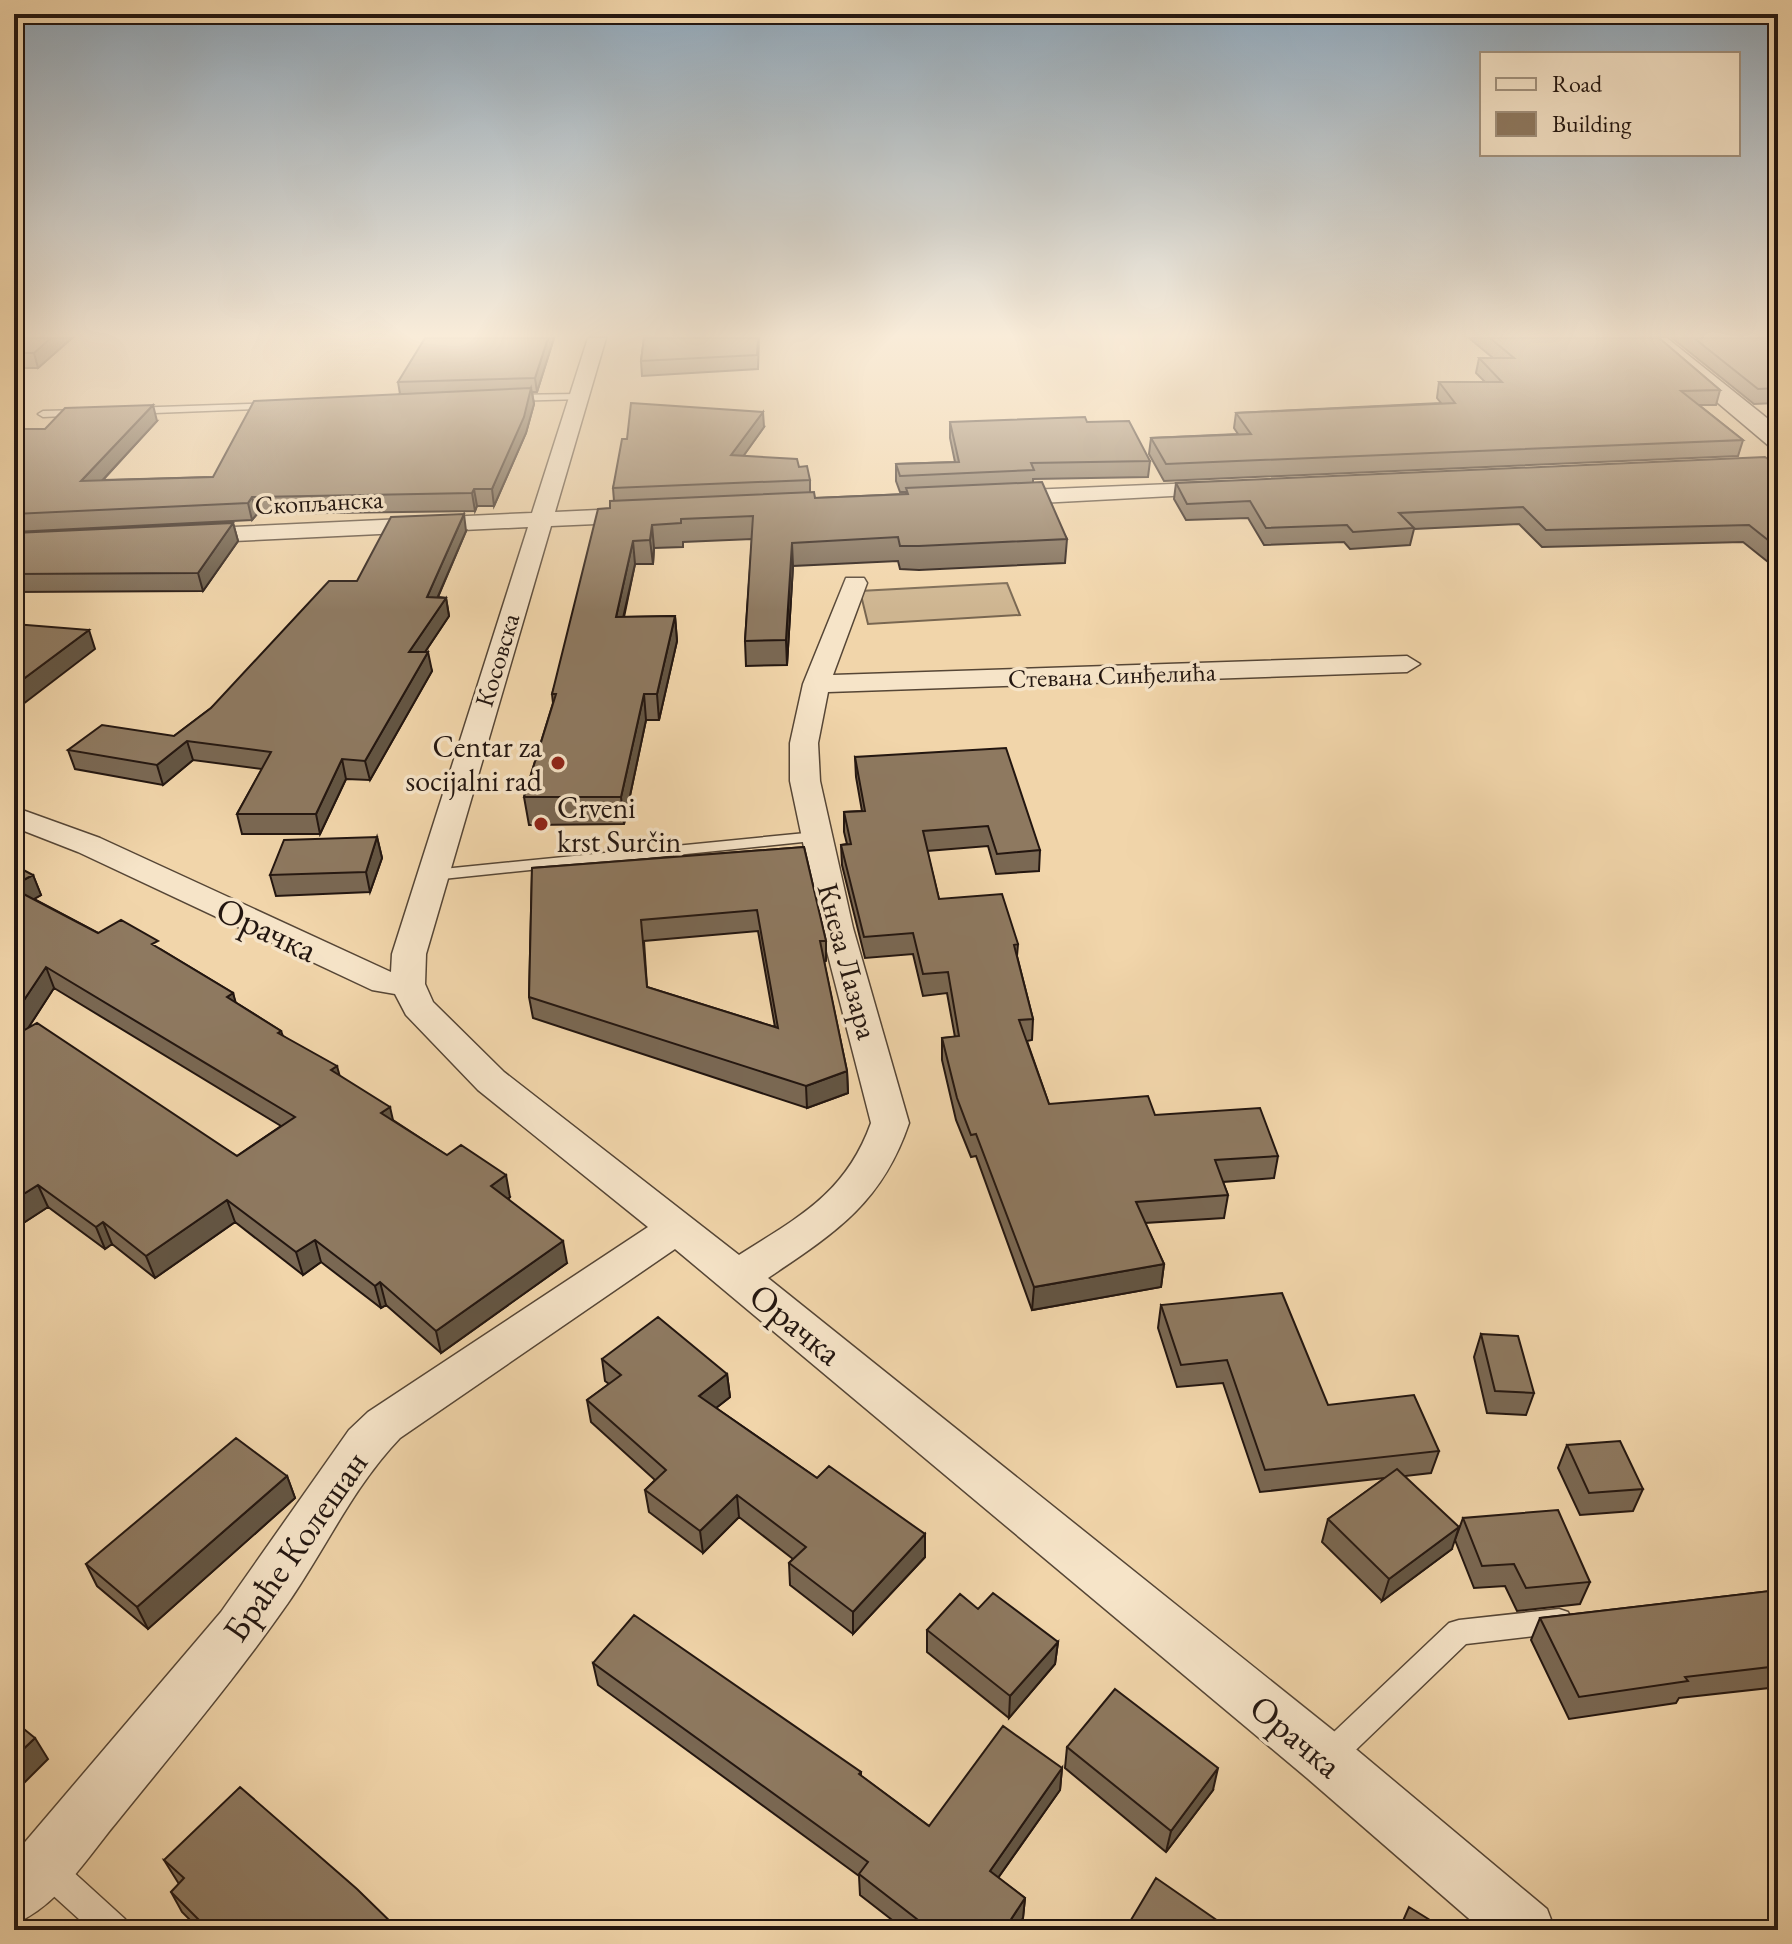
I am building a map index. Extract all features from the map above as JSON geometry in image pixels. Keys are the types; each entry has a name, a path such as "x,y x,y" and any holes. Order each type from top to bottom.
{"street":[{"name":"Косовска","path":"408,984 409,954 568,429"},
{"path":"975,499 1245,487"},
{"name":"Скопљанска","path":"163,536 658,514"},
{"name":"Кнеза Лазара","path":"738,1277 843,1205 861,1187 883,1148 890,1123 816,837 805,781 804,743 816,684 855,583"},
{"name":"Стевана Синђелића","path":"816,684 1407,664"},
{"name":"Орачка","path":"14,816 89,845 371,977 395,985 408,984 418,1007 491,1081 738,1277 1326,1759 1526,1930"},
{"name":"Браће Колешан","path":"29,1881 170,1717 269,1590 359,1449 384,1425 677,1228"}],"lane":[{"path":"433,875 816,837"},
{"path":"1326,1759 1459,1632 1581,1619"},
{"name":"Браће Колешан","path":"29,1881 114,1930"}],"shaded area":[{"path":"1007,583 1020,615 868,624 860,591"}],"building":[{"path":"14,429 131,429 81,481 213,477 239,429 519,429 492,489 474,489 472,493 252,497 248,503 14,514"},
{"path":"628,429 751,429 731,455 797,459 799,467 807,466 810,480 613,488 622,439 627,439"},
{"path":"952,429 1133,429 1150,461 1031,463 1034,470 900,476 896,464 959,462"},
{"path":"1247,429 1729,429 1743,440 1166,464 1151,438 1251,434"},
{"path":"1765,457 1778,466 1778,548 1749,525 1546,530 1523,507 1399,513 1414,528 1353,532 1347,525 1266,528 1250,501 1187,504 1176,483"},
{"path":"1042,482 1067,539 919,546 900,546 898,537 792,543 786,640 745,641 753,516 681,519 681,523 652,525 650,540 633,541 616,617 675,616 657,694 644,694 621,797 524,797 556,694 552,694 598,509 610,508 610,501 814,492 815,498 908,494 906,488"},
{"path":"464,514 427,597 446,598 409,652 428,652 365,761 342,759 316,814 237,814 271,752 187,741 157,765 68,750 102,725 174,736 211,708 329,581 357,581 391,517"},
{"path":"233,523 198,573 14,574 14,533"},
{"path":"14,624 89,630 14,686"},
{"path":"1006,748 1040,850 997,854 988,826 923,831 939,899 1002,894 1018,944 1014,945 1033,1019 1019,1020 1049,1104 1148,1096 1155,1115 1260,1108 1278,1156 1215,1160 1228,1195 1136,1202 1164,1264 1034,1287 976,1134 971,1135 957,1098 942,1038 959,1036 948,972 923,974 913,933 864,937 841,845 851,844 844,812 865,811 855,757"},
{"path":"377,837 366,872 270,875 284,840"},
{"path":"804,847 826,941 820,941 847,1071 806,1086 529,997 532,868","holes":["757,910 778,1028 647,987 641,920"]},
{"path":"14,865 33,875 14,885"},
{"path":"14,889 98,933 121,920 158,941 152,944 233,993 227,997 281,1031 278,1033 337,1066 331,1070 390,1107 381,1113 447,1155 461,1145 506,1175 491,1186 563,1241 436,1331 380,1282 375,1286 315,1240 296,1252 227,1200 146,1256 103,1222 96,1227 38,1185 14,1200 14,1036 37,1023 237,1156 295,1117 46,967 14,1015"},
{"path":"1282,1293 1328,1405 1414,1395 1439,1451 1265,1470 1227,1360 1181,1365 1161,1305"},
{"path":"658,1317 727,1374 699,1396 817,1478 829,1466 925,1534 853,1612 789,1563 806,1547 737,1495 700,1531 645,1490 666,1470 587,1400 621,1375 602,1359"},
{"path":"1481,1334 1518,1336 1534,1393 1495,1391"},
{"path":"236,1438 287,1476 137,1607 86,1564"},
{"path":"1620,1441 1643,1489 1589,1493 1567,1445"},
{"path":"1397,1469 1459,1527 1389,1579 1328,1519"},
{"path":"1558,1510 1590,1582 1526,1588 1514,1564 1482,1566 1463,1518"},
{"path":"1778,1590 1778,1666 1685,1677 1688,1681 1579,1697 1540,1618"},
{"path":"993,1593 1058,1642 1010,1696 927,1630 960,1594 978,1609"},
{"path":"634,1615 861,1772 859,1774 929,1826 1003,1726 1062,1768 990,1871 1025,1898 1004,1930 931,1930 859,1874 868,1862 593,1663"},
{"path":"1115,1689 1218,1768 1171,1831 1067,1747"},
{"path":"14,1721 35,1738 14,1758"},
{"path":"240,1787 399,1930 209,1930 171,1892 184,1878 164,1860"},
{"path":"1156,1878 1231,1930 1125,1930"},
{"path":"1409,1907 1446,1930 1399,1930"}],"place":[{"name":"Centar za socijalni rad","path":"558,763"},
{"name":"Crveni krst Surčin","path":"541,824"}]}
